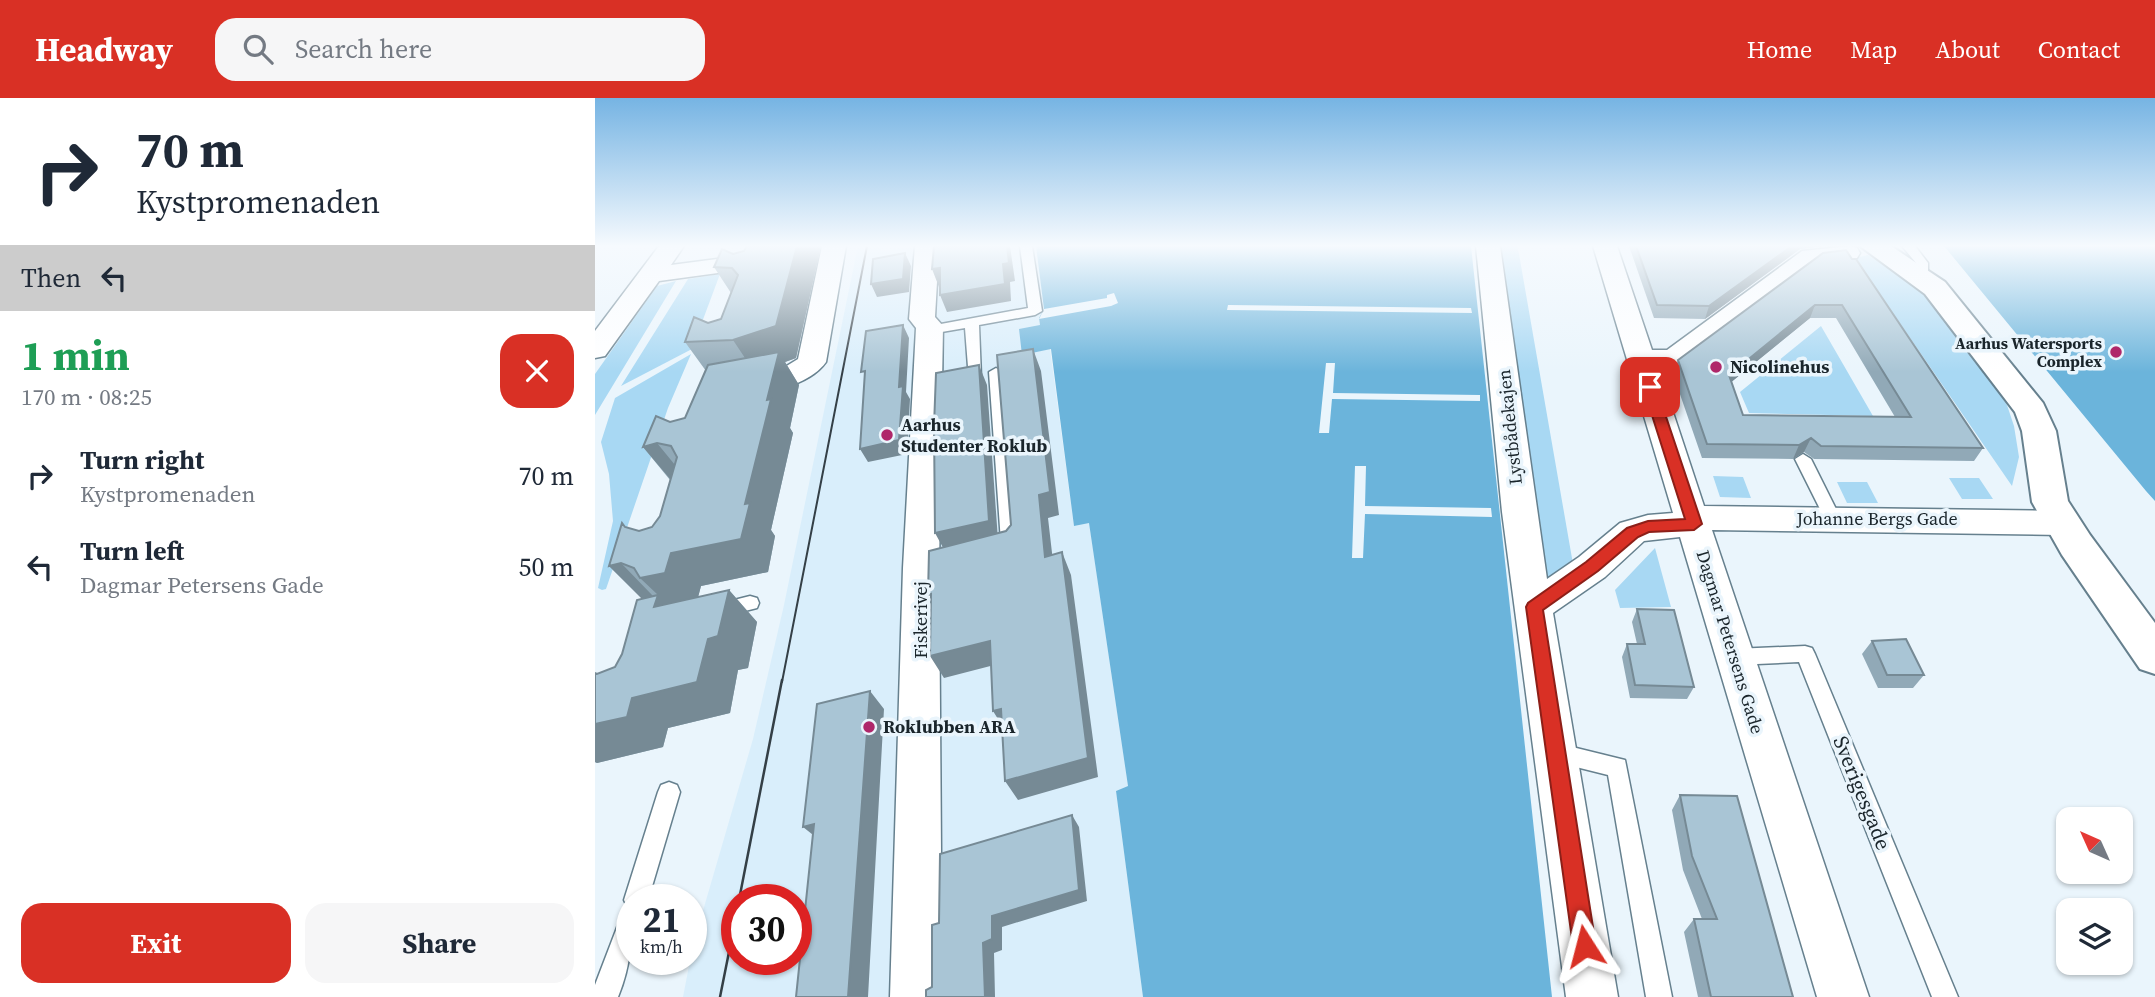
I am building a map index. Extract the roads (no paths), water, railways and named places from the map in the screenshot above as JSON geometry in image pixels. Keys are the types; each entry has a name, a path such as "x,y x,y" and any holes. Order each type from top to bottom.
{"street":[{"path":"595,350 650,288"},
{"path":"719,383 717,389 803,372 812,362 826,288"},
{"name":"Fiskerivej","path":"916,997 928,566 951,382 930,326 922,319 924,288"},
{"name":"Lystbådekajen","path":"1493,288 1519,512 1592,997"},
{"name":"Dagmar Petersens Gade","path":"1618,288 1843,997"},
{"path":"1641,358 1673,359 1768,288"},
{"path":"1933,288 1944,298 2037,420 2050,502 2061,523 2155,656"},
{"name":"Johanne Bergs Gade","path":"1534,607 1592,567 1632,533 1648,527 1693,521 1833,519 2061,523"}],"lane":[{"path":"930,330 1035,311 1032,288"},
{"path":"951,382 972,322"},
{"path":"951,382 1002,371 1010,546 985,552"},
{"path":"1803,459 1833,519"},
{"path":"699,614 750,603"},
{"name":"Sverigesgade","path":"1734,657 1805,654 1945,997"},
{"path":"1556,753 1617,767 1659,997"},
{"path":"641,884 669,792"},
{"path":"601,997 608,990 616,964"}],"tram line":[{"path":"782,682 859,288"},
{"path":"742,884 782,680"},
{"path":"720,997 724,975"}],"place":[{"name":"Aarhus Watersports Complex","path":"2116,352"},
{"name":"Nicolinehus","path":"1716,367"},
{"name":"Aarhus Studenter Roklub","path":"887,435"},
{"name":"Roklubben ARA","path":"869,727"}]}
